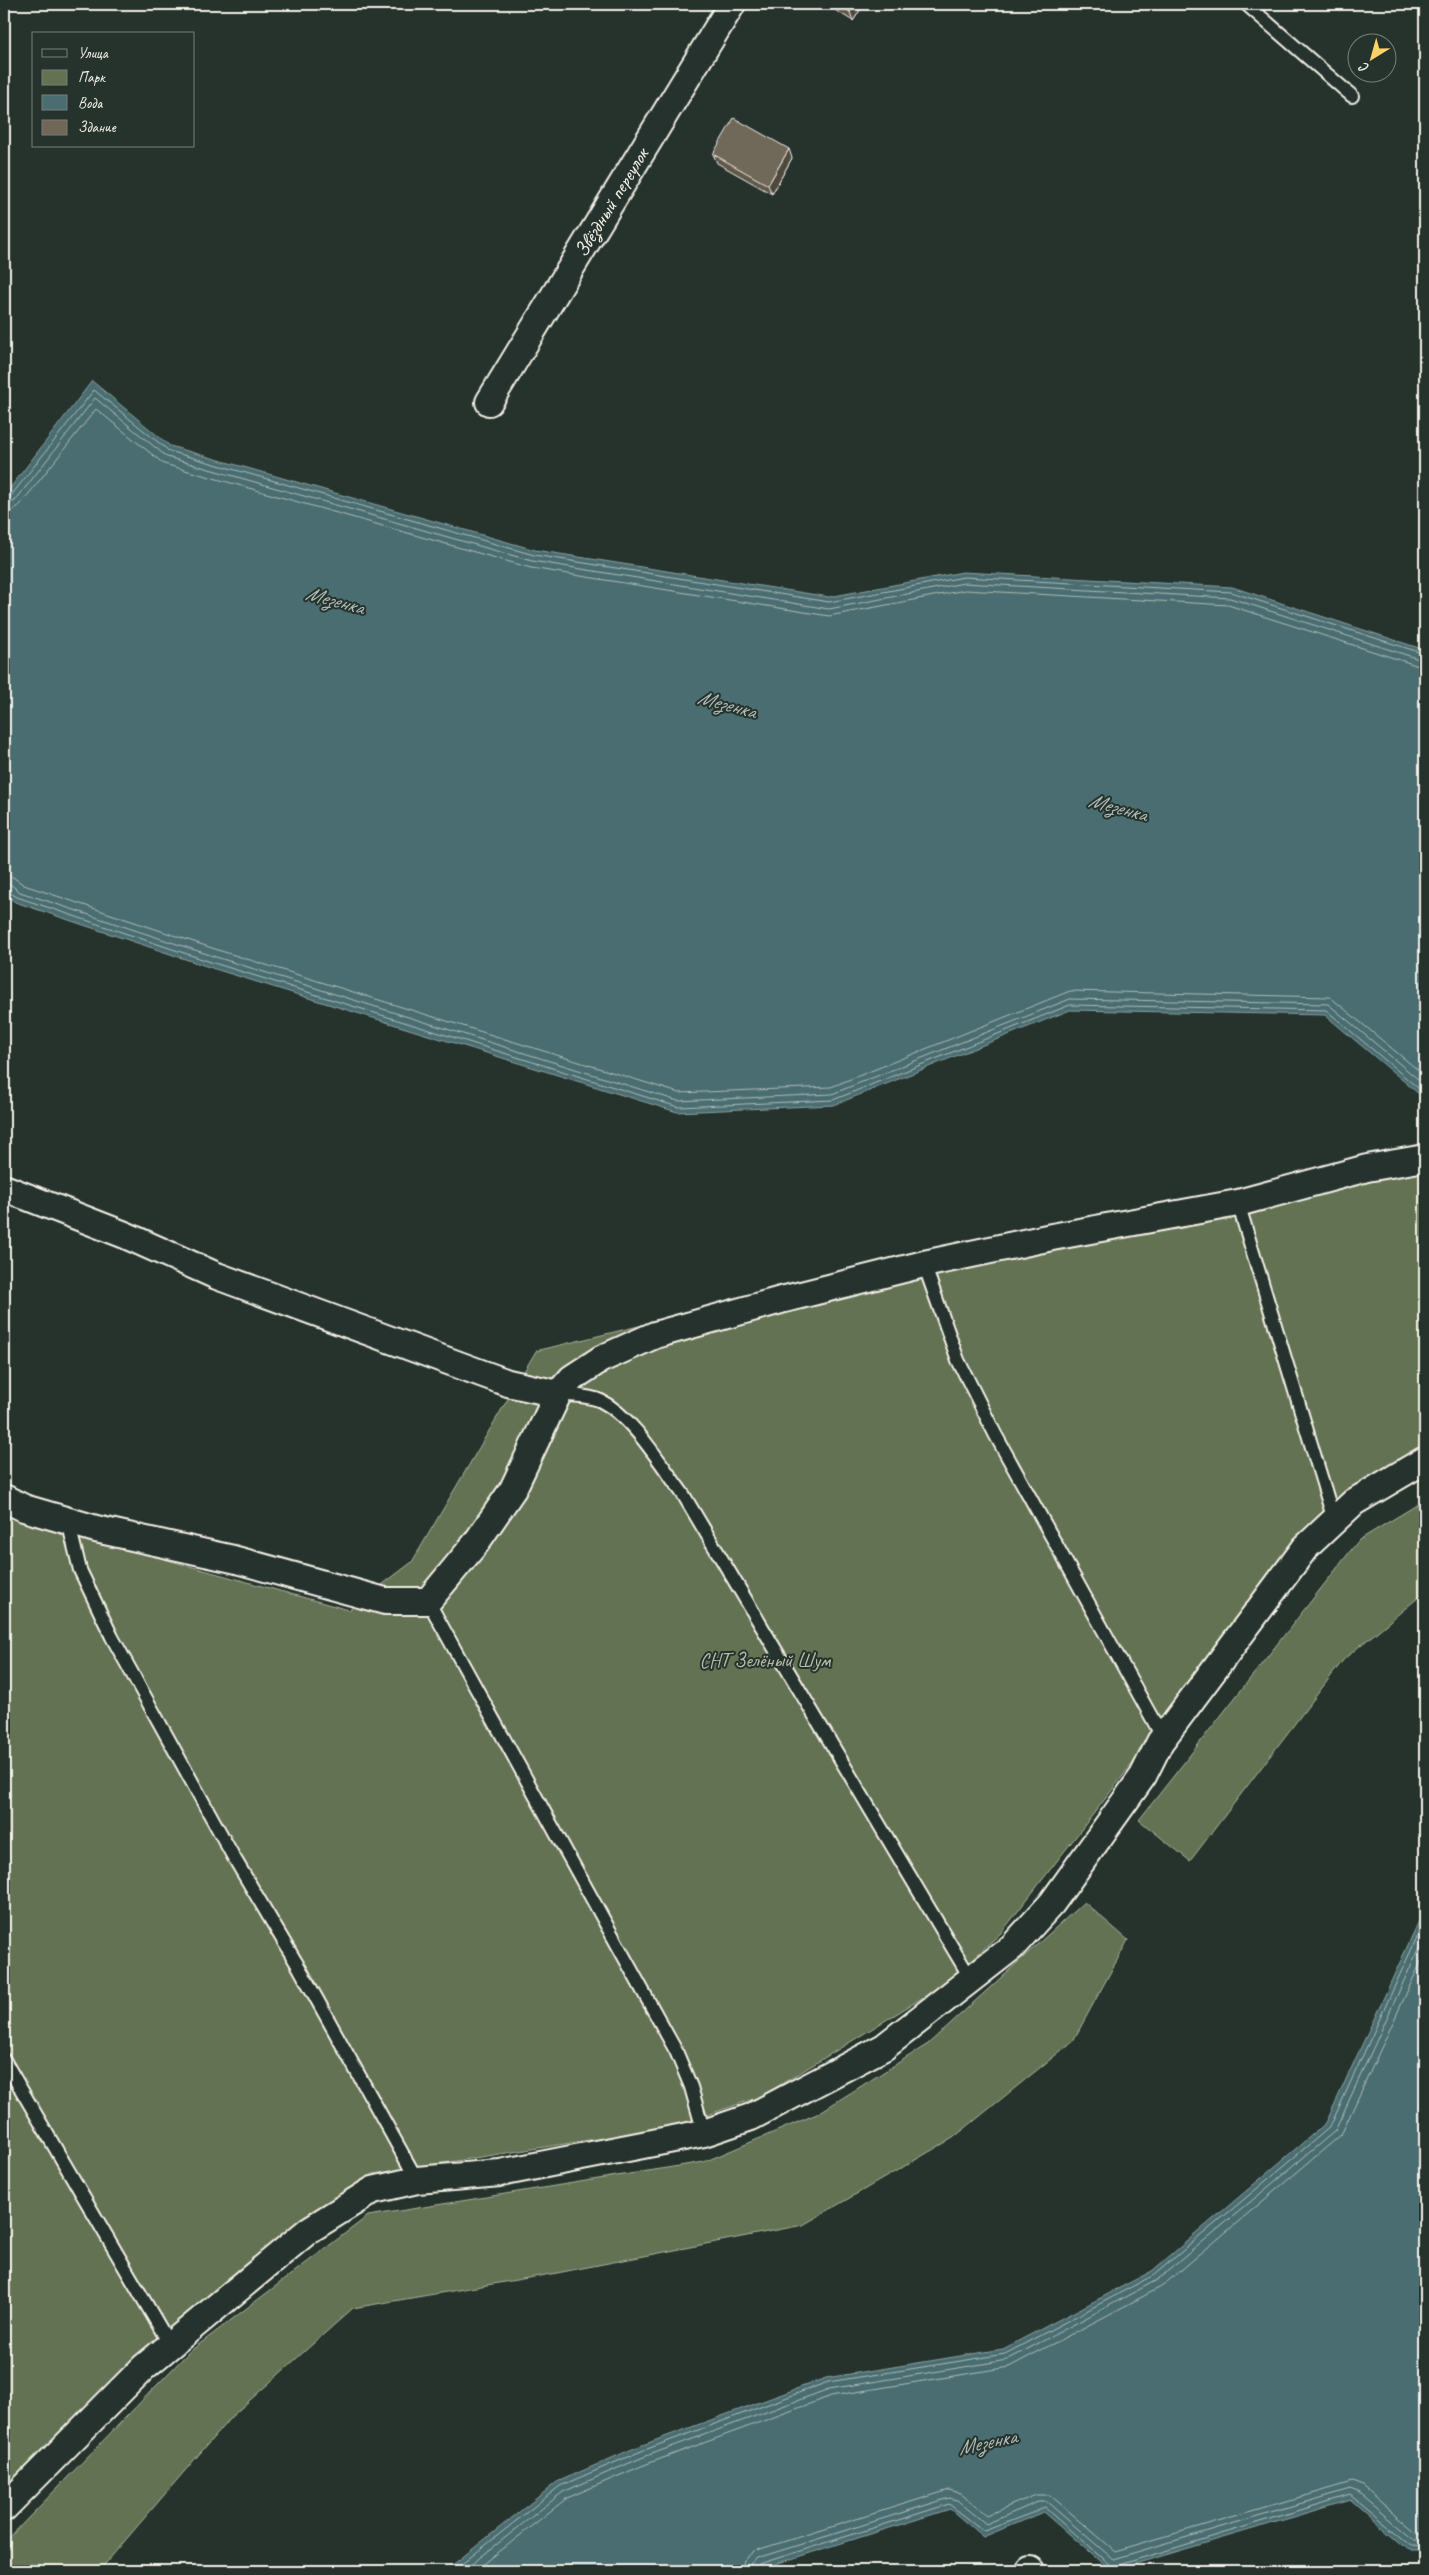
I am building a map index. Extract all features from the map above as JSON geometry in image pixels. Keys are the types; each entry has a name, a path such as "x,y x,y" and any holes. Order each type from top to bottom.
{"street":[{"name":"Звёздный переулок","path":"489,402 732,4"},
{"path":"4,1498 24,1508 68,1521 233,1559 385,1601 428,1602 476,1543 513,1489 558,1394 572,1378 601,1359 655,1335 924,1264 1052,1237 1238,1203 1367,1168 1425,1158"},
{"path":"4,1188 125,1235 217,1276 508,1384 558,1394"},
{"path":"4,2508 144,2367 309,2230 373,2190 417,2180 500,2173 704,2133 751,2117 884,2047 1012,1947 1052,1903 1143,1776 1160,1742 1305,1548 1354,1502 1425,1460"}],"lane":[{"path":"1246,4 1352,96"},
{"path":"1238,1203 1334,1520"},
{"path":"924,1264 958,1360 995,1434 1158,1729 1160,1742"},
{"path":"558,1394 599,1400 615,1410 636,1432 683,1494 971,1979"},
{"path":"68,1521 80,1570 112,1637 233,1856 300,1969 417,2180"},
{"path":"428,1602 676,2051 691,2086 704,2133"},
{"path":"4,2060 170,2345"}],"green space":[{"name":"СНТ Зелёный Шум","path":"1425,1146 1425,1458 1341,1495 1001,1933 945,1984 762,2096 672,2127 373,2174 154,2341 4,2493 4,1515 349,1610 412,1562 536,1351 976,1244 1239,1191"},
{"path":"1425,1500 1425,1592 1344,1659 1190,1861 1139,1820 1359,1540"},
{"path":"1084,1902 1128,1940 1073,2041 953,2138 803,2225 557,2273 353,2308 231,2417 99,2571 4,2571 4,2543 189,2352 368,2216 704,2162 817,2114 928,2044"}],"water":[{"name":"Мезенка","path":"92,381 170,446 535,550 829,597 963,572 1232,587 1425,650 1425,1099 1325,1015 1070,1010 834,1105 677,1112 215,969 15,902 4,893 4,496"},
{"name":"Мезенка","path":"1425,1908 1425,2552 1411,2552 1351,2500 1111,2571 1043,2512 983,2537 950,2509 753,2571 445,2571 557,2482 637,2447 826,2378 1003,2349 1152,2271 1326,2123"}],"building":[{"path":"836,4 855,4 850,12"},
{"path":"734,118 789,149 768,185 713,154"}]}
